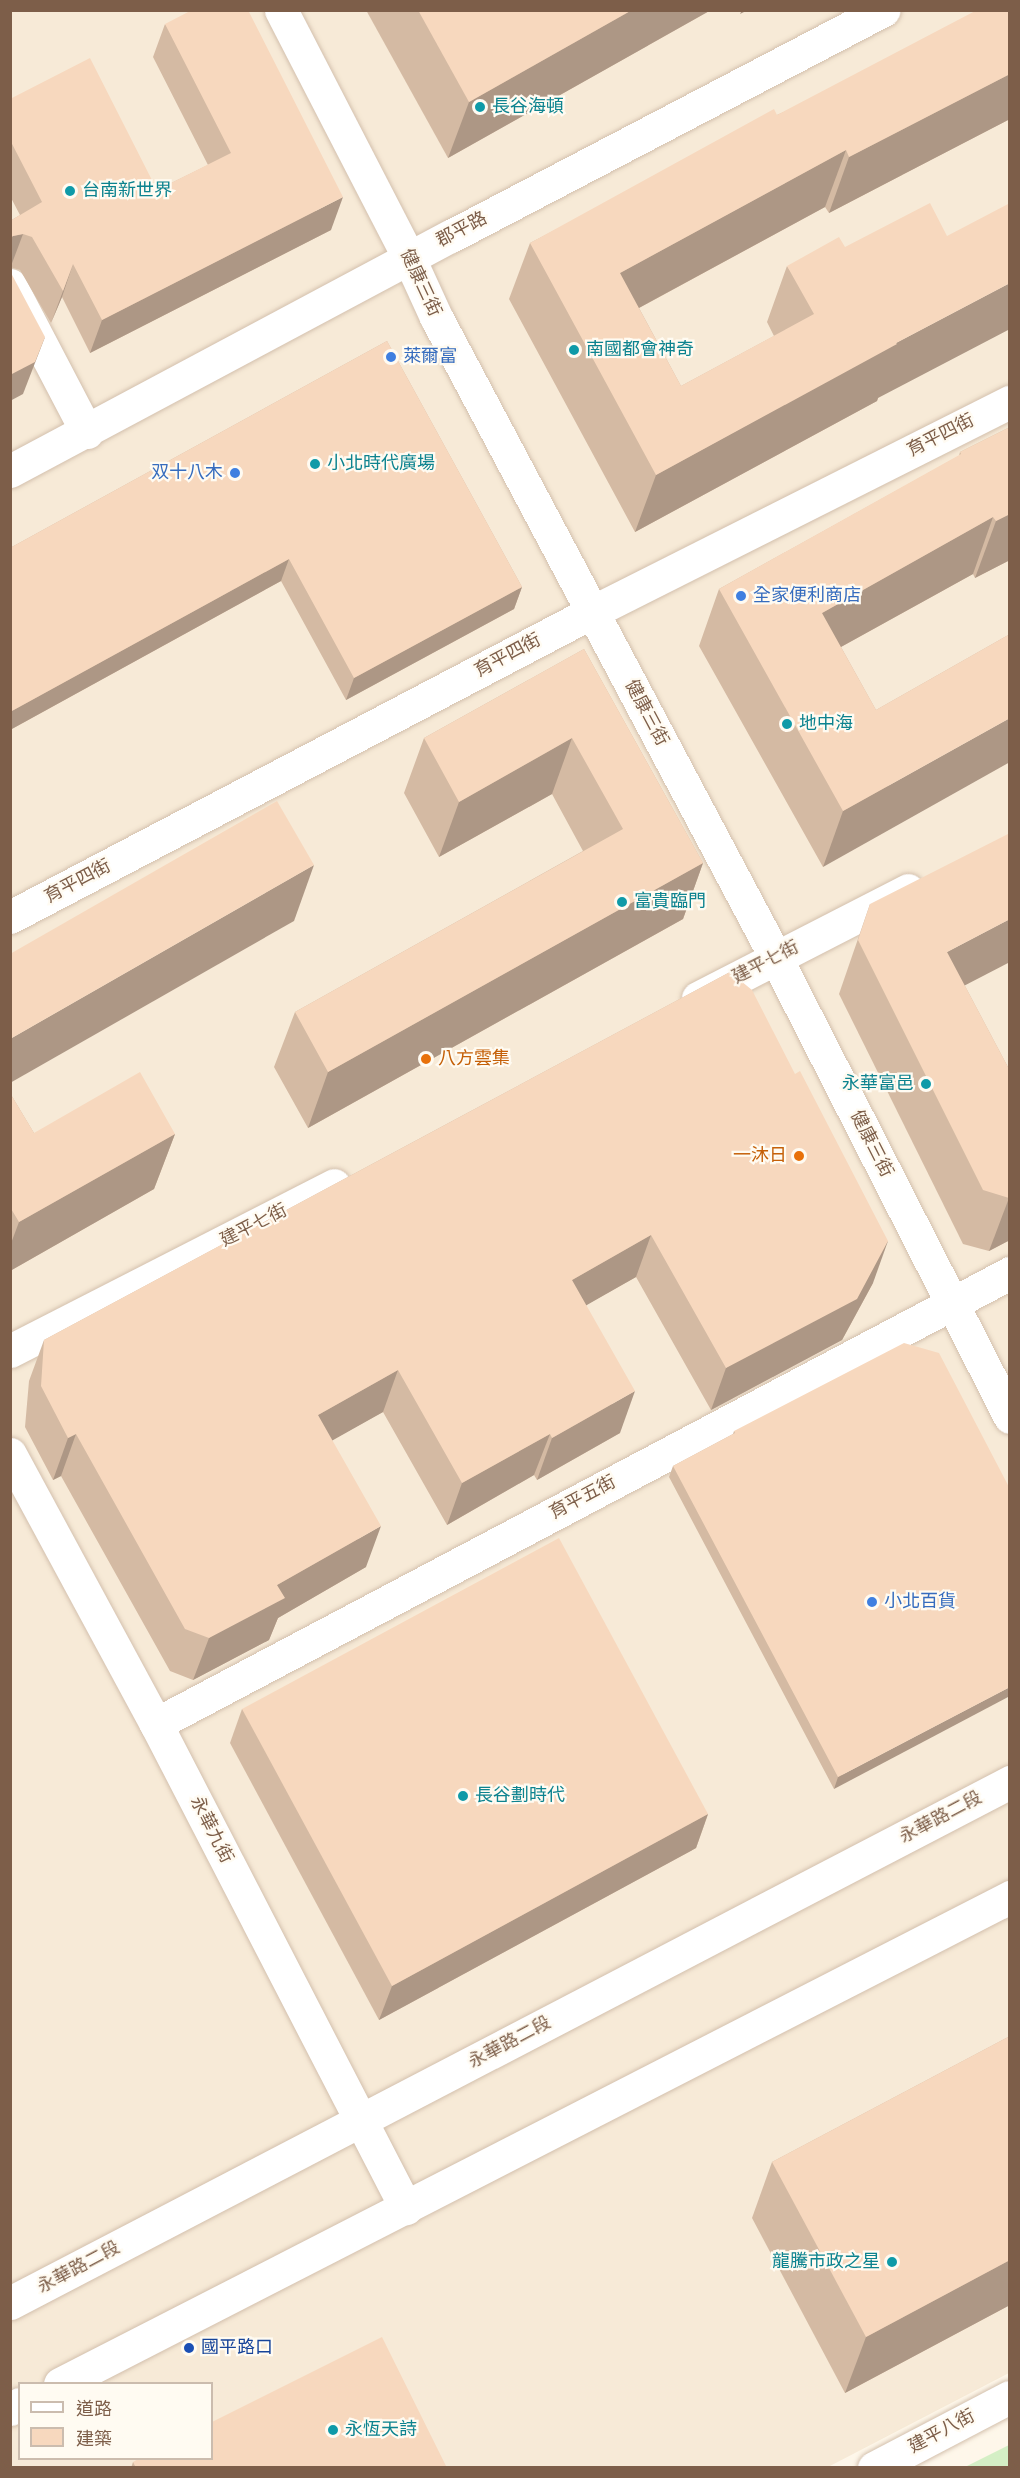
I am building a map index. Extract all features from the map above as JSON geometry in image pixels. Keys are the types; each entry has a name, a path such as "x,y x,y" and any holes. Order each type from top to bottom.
{"street":[{"name":"健康三街","path":"281,10 409,258 436,317 776,958 1010,1417"},
{"name":"郡平路","path":"10,471 87,432 409,258 884,10"},
{"path":"10,285 87,432"},
{"name":"育平四街","path":"10,918 592,612 1010,402"},
{"name":"建平七街","path":"670,1013 935,876"},
{"name":"建平七街","path":"10,1351 362,1171"},
{"name":"育平五街","path":"156,1724 1010,1273"},
{"name":"永華九街","path":"10,1454 156,1724 406,2208"},
{"name":"永華路二段","path":"10,2303 1010,1782"},
{"path":"64,2382 1010,1897"},
{"name":"建平八街","path":"874,2468 1010,2397"}],"shaded area":[{"path":"11,11 1009,11 1009,2373 828,2467 11,2468"}],"green space":[{"path":"1009,2445 1009,2467 965,2467"}],"building":[{"name":"台南新世界","path":"192,10 248,10 343,197 102,320 73,264 63,291 32,237 23,234 10,238 10,221 42,202 10,140 10,99 90,58 157,190 231,153 165,24"},
{"path":"418,10 632,10 469,102"},
{"path":"977,10 1010,10 1010,74 849,157 846,150 620,273 681,386 814,314 787,266 839,237 845,247 930,203 947,236 1010,203 1010,283 656,475 530,243 774,109 777,115"},
{"path":"10,271 45,337 35,362 10,375"},
{"name":"小北時代廣場","path":"387,341 522,587 354,678 289,559 10,712 10,548"},
{"path":"1010,427 1010,514 996,521 993,517 822,613 876,710 1010,634 1010,718 843,811 719,589 961,454 960,452"},
{"path":"584,649 703,863 328,1072 295,1012 623,829 572,738 459,802 424,738"},
{"path":"277,801 314,865 10,1039 10,954"},
{"path":"1010,833 1010,919 947,952 1010,1071 1009,1198 983,1190 858,940 870,904"},
{"path":"730,972 752,990 795,1074 800,1071 888,1241 857,1299 726,1368 651,1235 572,1280 635,1391 552,1438 550,1434 462,1483 398,1370 318,1415 381,1526 277,1585 285,1598 209,1638 185,1629 76,1434 68,1438 41,1386 44,1340"},
{"path":"140,1072 175,1134 19,1222 10,1207 10,1093 34,1133"},
{"name":"小北百貨","path":"904,1343 939,1353 1010,1489 1010,1687 838,1777 673,1466 735,1433 734,1431"},
{"name":"長谷劃時代","path":"559,1538 708,1814 392,1986 242,1709"},
{"name":"龍騰市政之星","path":"1010,2036 1010,2260 866,2337 772,2162"},
{"path":"382,2337 447,2468 136,2468 133,2462 136,2460 213,2460 213,2422"}],"place":[{"name":"長谷海頓","path":"480,107"},
{"name":"台南新世界","path":"70,191"},
{"name":"南國都會神奇","path":"574,350"},
{"name":"萊爾富","path":"391,357"},
{"name":"小北時代廣場","path":"315,464"},
{"name":"双十八木","path":"235,473"},
{"name":"全家便利商店","path":"741,596"},
{"name":"地中海","path":"787,724"},
{"name":"富貴臨門","path":"622,902"},
{"name":"八方雲集","path":"426,1059"},
{"name":"永華富邑","path":"926,1084"},
{"name":"一沐日","path":"799,1156"},
{"name":"小北百貨","path":"872,1602"},
{"name":"長谷劃時代","path":"463,1796"},
{"name":"龍騰市政之星","path":"892,2262"},
{"name":"國平路口","path":"189,2348"},
{"name":"永恆天詩","path":"333,2430"}]}
